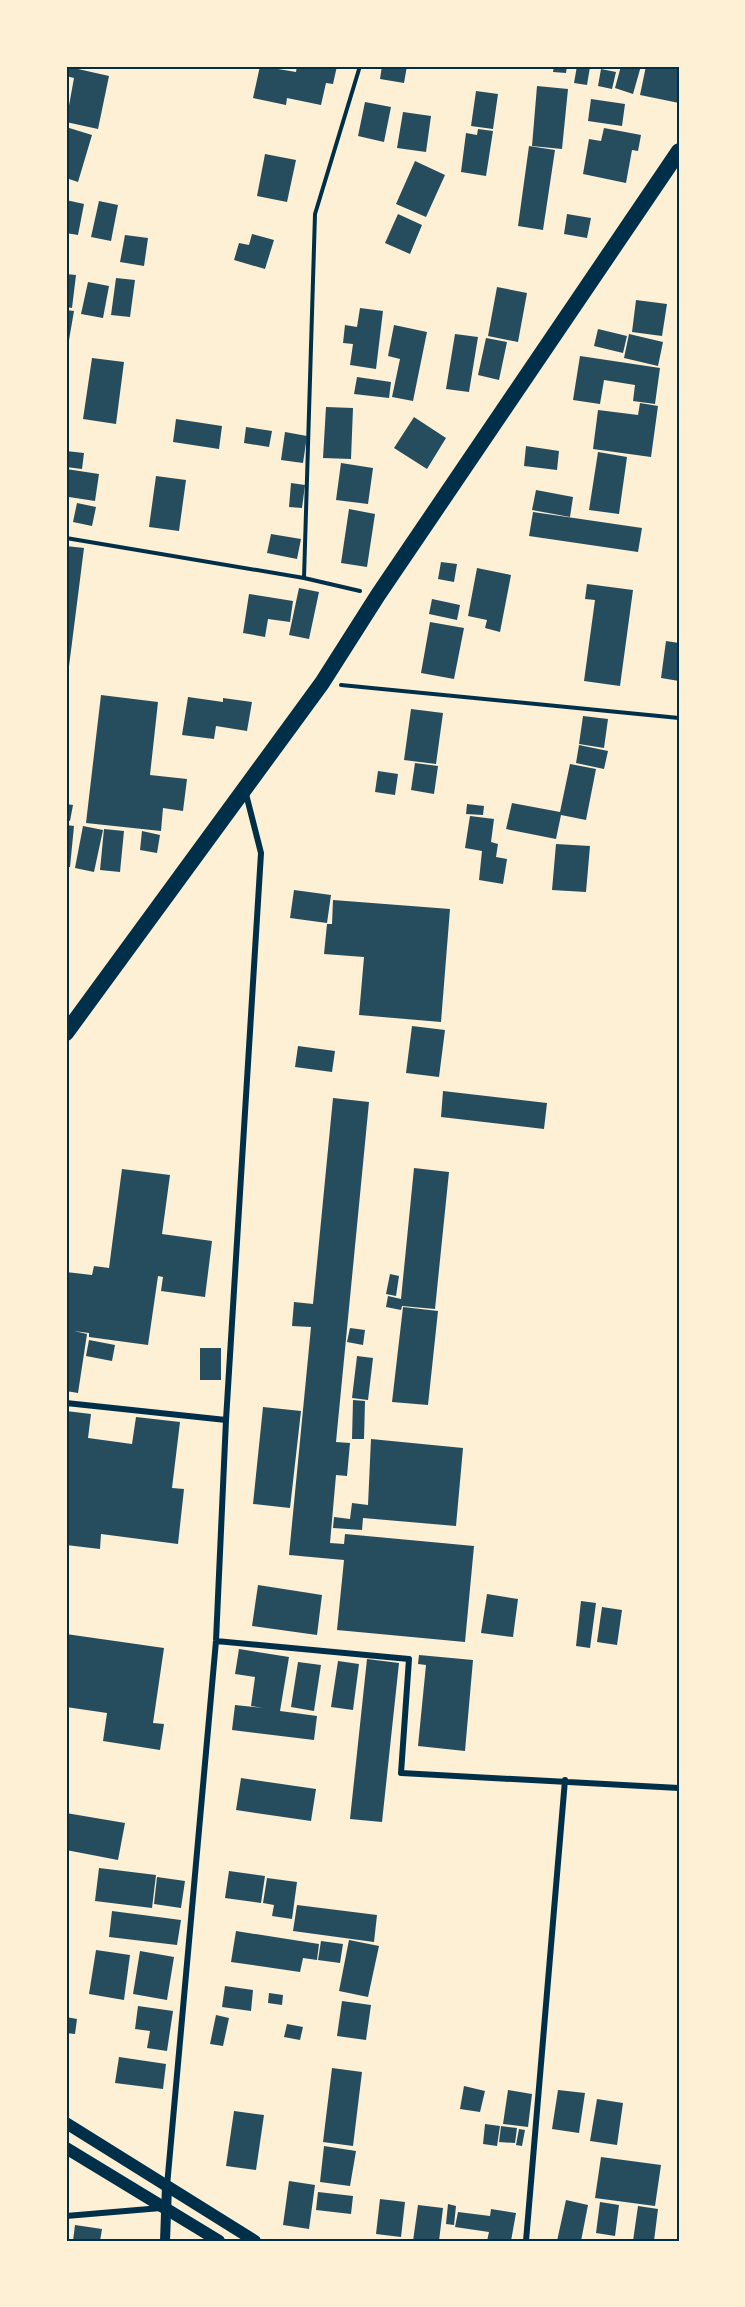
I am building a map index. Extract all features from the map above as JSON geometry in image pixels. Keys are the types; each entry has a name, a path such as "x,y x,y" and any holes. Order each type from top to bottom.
{"highway":[{"path":"66,1034 322,683 378,595 679,151"}],"main road":[{"path":"66,2123 255,2241"},
{"path":"66,2148 219,2241"}],"street":[{"path":"165,2241 167,2186 216,1641 226,1420 261,853 244,787"},
{"path":"66,1402 226,1420"},
{"path":"216,1641 409,1659 400,1773 565,1780 679,1788"},
{"path":"526,2241 565,1780"},
{"path":"66,2216 168,2208"}],"path":[{"path":"304,578 315,214 360,66"},
{"path":"66,538 304,578 378,595"},
{"path":"322,683 679,718"}],"building":[{"path":"66,66 79,66 78,69 109,76 98,129 66,122 74,78 66,76"},
{"path":"260,66 296,72 297,66 337,66 333,84 326,83 321,105 287,98 286,105 253,98"},
{"path":"382,66 407,66 404,83 380,79"},
{"path":"554,66 567,66 566,73 553,72"},
{"path":"577,66 590,67 587,85 574,83"},
{"path":"621,66 641,66 633,94 615,88"},
{"path":"646,66 679,68 679,103 640,95"},
{"path":"601,69 616,72 612,89 598,86"},
{"path":"537,86 568,89 562,149 532,146"},
{"path":"476,91 498,94 493,129 471,126"},
{"path":"591,99 625,104 622,126 588,121"},
{"path":"365,102 391,107 384,142 358,136"},
{"path":"403,112 431,116 426,152 397,148"},
{"path":"66,127 92,135 78,182 66,178"},
{"path":"604,128 641,135 638,151 632,150 626,183 583,174 589,139 601,141"},
{"path":"478,129 493,131 486,176 461,172 466,133 477,135"},
{"path":"529,146 555,150 543,230 518,226"},
{"path":"265,154 296,160 287,202 257,196"},
{"path":"415,161 445,175 426,217 396,204"},
{"path":"66,200 84,204 78,235 66,233"},
{"path":"99,201 118,205 111,241 91,237"},
{"path":"398,214 422,225 410,254 385,243"},
{"path":"567,214 591,218 587,238 564,234"},
{"path":"252,234 274,240 265,269 234,260 239,243 249,245"},
{"path":"125,235 148,238 144,266 120,262"},
{"path":"66,274 76,275 72,308 66,307"},
{"path":"116,278 135,280 130,317 111,315"},
{"path":"88,282 109,286 103,318 81,314"},
{"path":"497,287 527,293 518,342 488,336"},
{"path":"636,300 667,304 662,336 632,332"},
{"path":"360,308 383,311 376,369 350,365 353,344 343,343 345,325 357,327"},
{"path":"66,310 74,311 69,340 66,340"},
{"path":"394,325 427,332 413,401 392,397 400,359 388,356"},
{"path":"598,329 627,336 623,353 594,346"},
{"path":"455,334 478,337 469,392 446,389"},
{"path":"629,334 663,342 658,366 624,358"},
{"path":"486,338 507,342 499,380 478,375"},
{"path":"580,356 660,368 655,404 633,401 635,385 604,380 600,404 573,400"},
{"path":"92,358 124,362 116,424 83,419"},
{"path":"357,377 391,382 389,398 354,394"},
{"path":"640,403 658,406 651,457 593,449 598,410 638,415"},
{"path":"326,407 353,408 351,459 323,458"},
{"path":"414,417 446,438 427,469 394,448"},
{"path":"176,419 222,426 219,449 173,442"},
{"path":"246,427 272,431 269,447 244,443"},
{"path":"285,432 307,436 303,463 281,460"},
{"path":"526,446 559,451 557,470 524,466"},
{"path":"66,451 84,453 82,469 66,467"},
{"path":"598,452 627,457 619,514 589,510"},
{"path":"341,463 373,468 368,504 336,500"},
{"path":"66,469 99,474 95,501 69,497 66,504"},
{"path":"156,476 186,480 179,531 149,527"},
{"path":"291,483 305,485 302,508 289,507"},
{"path":"536,490 573,497 570,517 532,510"},
{"path":"77,503 96,507 92,526 73,522"},
{"path":"349,509 375,514 367,567 341,563"},
{"path":"533,512 642,528 638,552 529,536"},
{"path":"271,534 301,539 297,559 267,553"},
{"path":"66,546 84,548 67,682 66,682"},
{"path":"441,562 457,564 454,582 438,579"},
{"path":"477,568 511,575 500,632 485,628 487,620 468,616"},
{"path":"587,584 633,590 620,686 584,681 595,600 585,599"},
{"path":"299,588 319,592 309,639 289,635"},
{"path":"249,594 293,601 290,622 268,619 265,637 243,633"},
{"path":"432,599 460,605 457,620 429,614"},
{"path":"430,622 464,628 454,679 421,673"},
{"path":"666,641 679,643 679,681 661,678"},
{"path":"101,695 158,702 150,775 187,779 183,811 163,808 161,831 86,823"},
{"path":"188,697 223,702 223,698 252,702 247,731 216,726 214,739 182,735"},
{"path":"411,709 443,713 436,764 404,760"},
{"path":"583,716 608,719 604,748 579,744"},
{"path":"579,745 608,751 604,769 576,763"},
{"path":"415,763 438,766 434,794 411,790"},
{"path":"570,764 596,769 586,820 561,815 556,839 506,829 512,803 560,812"},
{"path":"378,771 398,774 395,795 375,792"},
{"path":"66,804 73,805 70,821 66,820"},
{"path":"467,804 484,806 483,815 466,814"},
{"path":"470,816 494,819 491,842 498,844 496,857 507,859 503,884 479,880 482,851 465,848"},
{"path":"66,825 74,826 70,867 66,867"},
{"path":"83,826 103,830 94,872 75,868"},
{"path":"104,829 124,831 120,872 100,870"},
{"path":"142,831 160,835 157,853 140,850"},
{"path":"556,844 590,846 586,892 552,890"},
{"path":"294,890 331,895 327,923 290,918"},
{"path":"333,900 450,909 441,1022 359,1015 364,957 324,954 327,924 332,924"},
{"path":"412,1026 445,1030 439,1077 406,1073"},
{"path":"298,1046 335,1051 332,1072 295,1067"},
{"path":"443,1091 547,1103 544,1129 441,1117"},
{"path":"333,1098 369,1102 336,1442 350,1443 347,1476 336,1475 330,1543 344,1544 345,1534 474,1546 465,1642 337,1630 344,1560 289,1555 311,1327 292,1326 294,1302 313,1304"},
{"path":"414,1168 449,1172 435,1309 402,1306 401,1310 386,1307 388,1296 401,1299"},
{"path":"122,1169 170,1175 162,1234 212,1241 205,1297 161,1291 163,1277 158,1276 148,1345 89,1337 89,1333 74,1331 87,1334 78,1393 66,1391 66,1272 92,1275 94,1266 109,1268"},
{"path":"390,1274 399,1276 396,1296 386,1294"},
{"path":"403,1307 438,1311 428,1405 392,1402"},
{"path":"350,1328 365,1330 363,1345 347,1342"},
{"path":"89,1340 115,1345 112,1361 86,1356"},
{"path":"200,1348 221,1348 221,1380 200,1380"},
{"path":"357,1356 373,1358 368,1400 352,1398"},
{"path":"353,1400 365,1401 364,1439 352,1439"},
{"path":"263,1407 301,1411 290,1508 253,1504"},
{"path":"66,1411 91,1414 88,1438 132,1444 136,1417 180,1422 172,1488 184,1489 178,1544 101,1534 100,1549 66,1545"},
{"path":"371,1439 463,1448 456,1526 363,1518 362,1530 333,1528 334,1517 350,1519 352,1503 368,1505"},
{"path":"258,1585 322,1595 317,1635 252,1626"},
{"path":"487,1594 518,1599 513,1637 481,1633"},
{"path":"581,1601 596,1603 590,1648 576,1646"},
{"path":"602,1607 622,1610 617,1645 597,1642"},
{"path":"66,1634 164,1648 153,1723 164,1724 160,1750 103,1741 107,1713 66,1707"},
{"path":"239,1649 289,1657 280,1711 317,1716 314,1740 232,1730 235,1705 263,1708 251,1706 255,1677 235,1674"},
{"path":"419,1655 473,1660 465,1751 418,1746 426,1665 418,1664"},
{"path":"367,1659 399,1663 382,1822 350,1819"},
{"path":"338,1661 359,1664 353,1710 331,1707"},
{"path":"298,1662 321,1665 314,1711 291,1707"},
{"path":"241,1778 316,1789 311,1821 236,1810"},
{"path":"66,1813 125,1823 118,1860 66,1850"},
{"path":"99,1868 156,1875 152,1908 95,1901"},
{"path":"229,1871 265,1876 261,1903 225,1898"},
{"path":"157,1877 185,1881 181,1908 154,1904"},
{"path":"267,1878 297,1882 292,1919 272,1916 274,1905 263,1903"},
{"path":"297,1905 377,1915 374,1942 293,1931"},
{"path":"112,1911 181,1920 177,1945 109,1937"},
{"path":"236,1931 319,1944 317,1960 303,1958 300,1972 231,1962"},
{"path":"349,1940 379,1946 368,1997 339,1991"},
{"path":"321,1941 343,1944 340,1963 318,1960"},
{"path":"96,1950 130,1955 124,2000 89,1994"},
{"path":"140,1951 174,1957 167,2000 133,1994"},
{"path":"225,1986 253,1990 251,2011 222,2007"},
{"path":"269,1993 283,1995 282,2005 268,2003"},
{"path":"342,2001 371,2005 366,2040 337,2036"},
{"path":"138,2006 173,2011 167,2051 147,2048 150,2031 135,2029"},
{"path":"216,2015 229,2018 223,2046 210,2044"},
{"path":"66,2017 77,2019 75,2034 66,2033"},
{"path":"287,2024 303,2027 300,2040 284,2037"},
{"path":"119,2057 166,2064 163,2089 115,2083"},
{"path":"332,2068 362,2072 353,2146 323,2142"},
{"path":"464,2086 485,2091 480,2112 460,2109"},
{"path":"508,2090 532,2094 528,2127 503,2124"},
{"path":"558,2090 585,2093 579,2133 552,2129"},
{"path":"597,2099 623,2103 617,2145 590,2141"},
{"path":"234,2111 264,2115 256,2170 226,2166"},
{"path":"485,2124 500,2126 497,2146 483,2144"},
{"path":"501,2126 517,2128 515,2143 499,2142"},
{"path":"519,2129 525,2130 522,2146 516,2145"},
{"path":"324,2146 356,2151 350,2186 320,2182"},
{"path":"601,2157 661,2165 655,2206 595,2198"},
{"path":"289,2181 315,2185 309,2229 283,2225"},
{"path":"318,2192 353,2196 351,2214 316,2210"},
{"path":"380,2199 405,2202 401,2237 376,2234"},
{"path":"566,2200 588,2205 581,2241 557,2241"},
{"path":"600,2202 619,2205 615,2236 596,2233"},
{"path":"448,2204 456,2206 454,2225 446,2224"},
{"path":"418,2205 443,2208 439,2241 413,2241"},
{"path":"638,2206 658,2209 654,2241 633,2241"},
{"path":"491,2209 516,2213 511,2241 487,2241 489,2232 455,2227 458,2212 490,2216"},
{"path":"75,2225 102,2229 100,2241 73,2241"}]}
